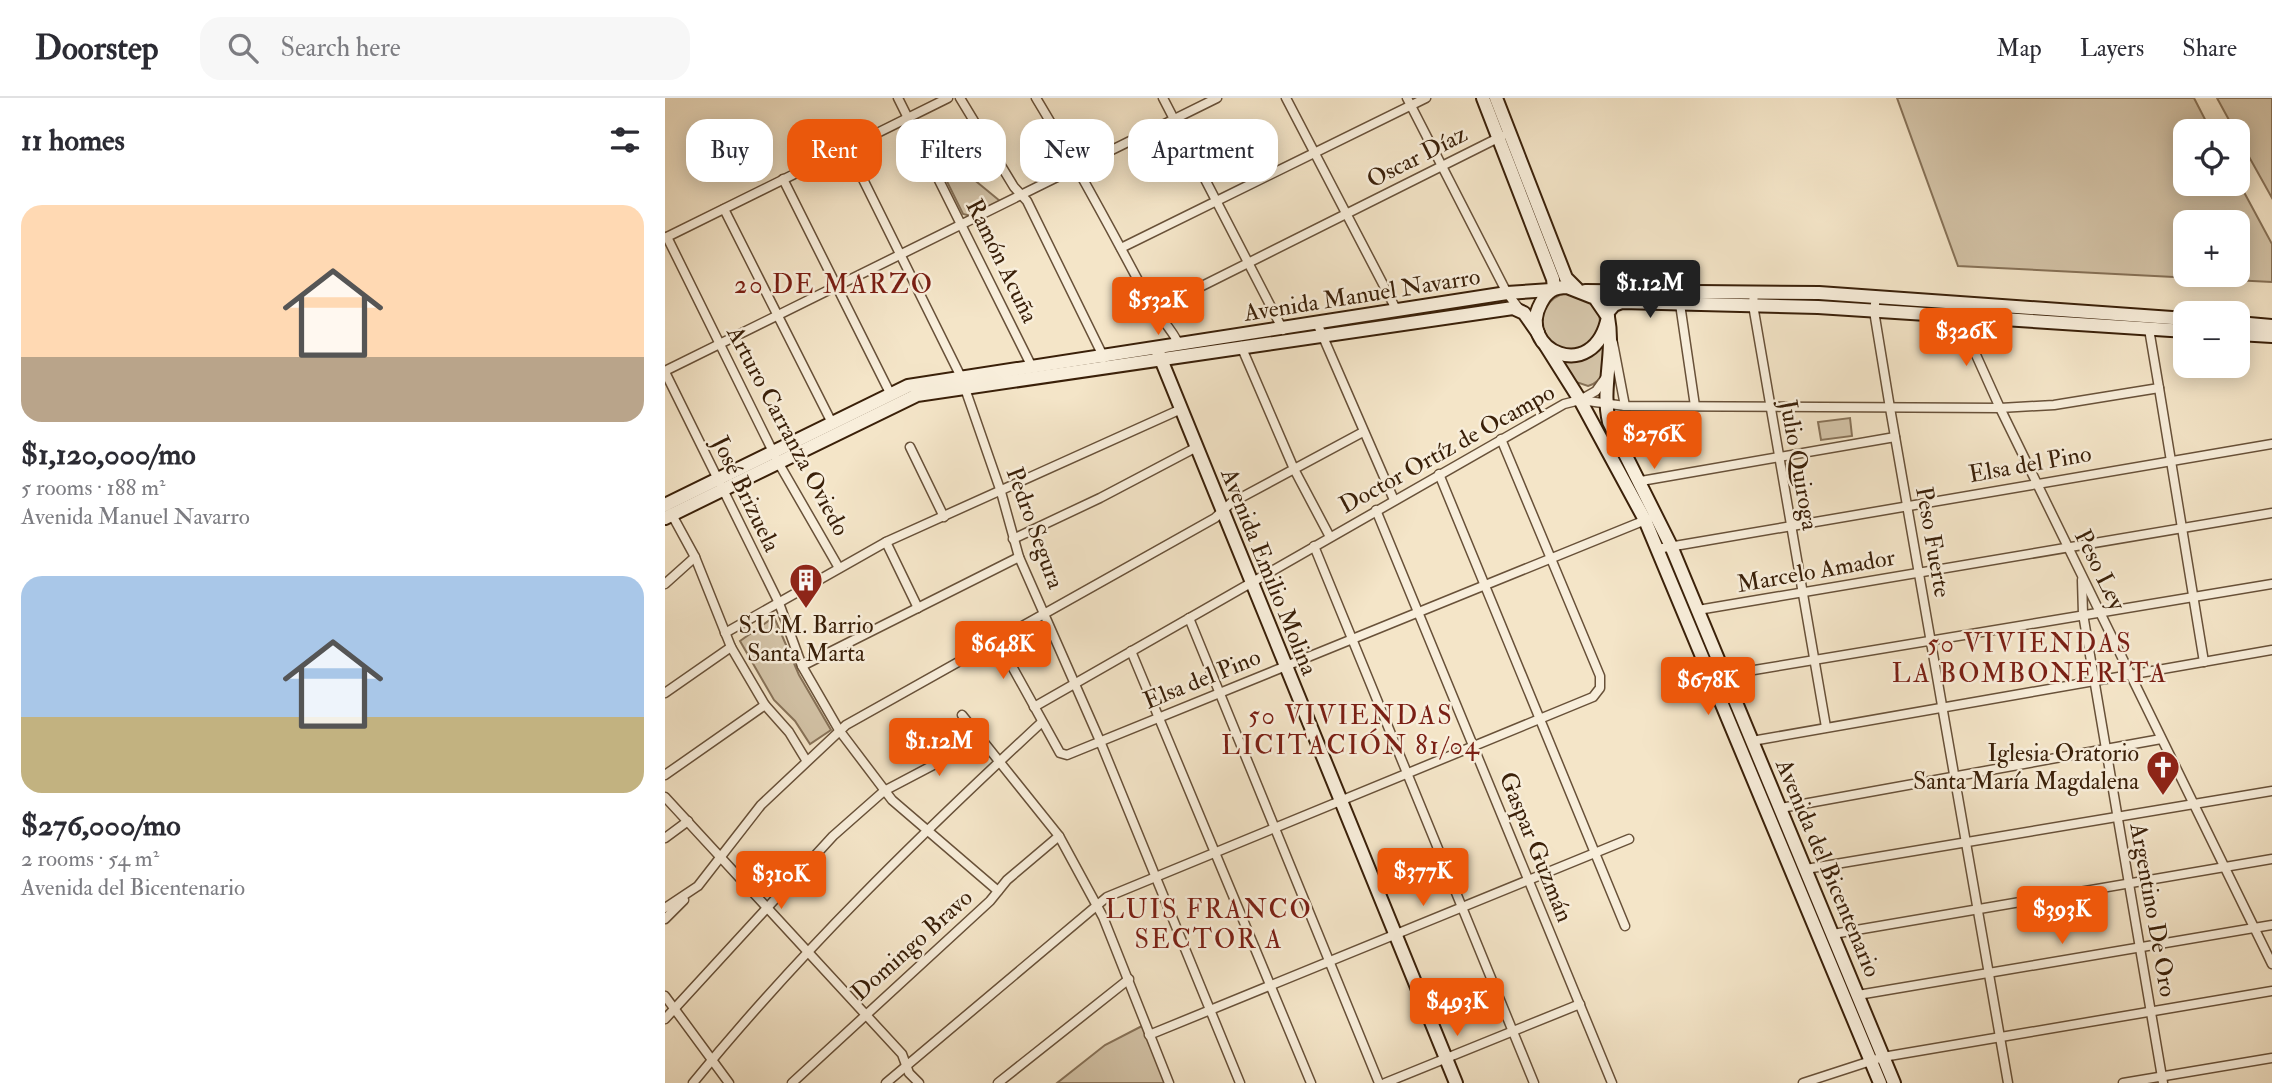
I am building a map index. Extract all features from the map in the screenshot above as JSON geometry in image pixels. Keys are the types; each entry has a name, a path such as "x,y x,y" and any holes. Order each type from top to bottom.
{"main road":[{"path":"1483,98 1504,136 1566,278 1595,298 1607,315"},
{"path":"1496,98 1504,136 1553,279 1552,289 1538,310 1538,333"},
{"path":"1552,289 1876,297 1958,311 2173,330"},
{"name":"Avenida Manuel Navarro","path":"777,457 832,423 908,386 963,383 1284,334 1397,311 1507,293 1552,289"},
{"path":"1520,310 1546,346 1567,356 1586,353 1598,342 1607,315 1618,303 2173,319"},
{"name":"Avenida Manuel Navarro","path":"1319,328 1503,309 1520,310"},
{"name":"Avenida del Bicentenario","path":"1607,315 1612,339 1606,404 1609,422 1657,514 1833,934 1858,995 1877,1059 1880,1083"},
{"path":"2250,324 2272,326"},
{"name":"Avenida Manuel Navarro","path":"1180,350 1241,346 1284,334"},
{"path":"2250,335 2272,336"},
{"name":"Avenida del Bicentenario","path":"1546,346 1580,400 1645,520 1877,1059 1894,1083"},
{"name":"Avenida Emilio Molina","path":"1158,353 1179,410 1456,1083"},
{"name":"Avenida Manuel Navarro","path":"667,512 777,457 905,399 1032,367 1105,361"}],"street":[{"name":"Ramón Acuña","path":"898,98 1032,367"},
{"path":"882,130 948,98"},
{"path":"960,98 1021,194 1105,361"},
{"path":"1036,98 1049,119"},
{"path":"1163,98 1176,118 1284,334"},
{"path":"1114,149 1217,98"},
{"path":"1286,98 1397,311"},
{"path":"1121,248 1315,153 1409,102 1426,98"},
{"path":"1409,102 1507,293 1520,310"},
{"name":"Oscar Díaz","path":"1154,310 1504,136"},
{"path":"666,237 787,177"},
{"path":"783,179 890,393"},
{"name":"Pedro Segura","path":"864,182 963,383 1001,492 1019,558 1100,741 1240,1083"},
{"path":"665,372 1046,182"},
{"path":"1086,182 1154,310 1174,332 1180,350"},
{"path":"724,209 832,423"},
{"name":"Arturo Carranza Oviedo","path":"666,237 777,457 839,568"},
{"name":"Julio Quiroga","path":"1754,292 1753,305 1769,407 1825,727"},
{"name":"Peso Fuerte","path":"1876,297 1874,311 1890,408 2008,1083"},
{"path":"1680,304 1695,406"},
{"name":"Peso Ley","path":"1958,311 2036,483 2272,964"},
{"path":"1319,328 1394,500"},
{"path":"2148,329 2204,662"},
{"path":"1612,339 1625,406"},
{"path":"1241,346 1294,469 1330,537"},
{"name":"José Brizuela","path":"665,372 779,603 802,666 839,730 884,791 926,831 998,891"},
{"path":"1580,400 1596,391 1609,372"},
{"name":"Doctor Ortíz de Ocampo","path":"1034,707 1564,404 1580,400 1625,406 2000,408 2054,405 2159,388"},
{"path":"725,633 886,542 1179,410"},
{"path":"665,919 698,886 761,805 839,730 1046,615 1222,512 1231,503 1363,432"},
{"path":"1640,481 1895,437"},
{"path":"886,1083 905,1064 997,991 1097,905 1154,876 1593,697 1600,688 1599,676 1501,439"},
{"name":"Elsa del Pino","path":"1657,549 2169,459 2272,444"},
{"path":"910,446 944,517"},
{"path":"1013,539 1100,498 1195,448"},
{"path":"1439,474 1625,926"},
{"name":"Gaspar Guzmán","path":"1376,510 1612,1083"},
{"path":"667,512 695,557 731,647 765,705 789,732 806,760"},
{"name":"Marcelo Amador","path":"1698,610 2181,526 2272,513"},
{"name":"Elsa del Pino","path":"1042,722 1063,756 1657,514"},
{"path":"886,542 918,608"},
{"path":"1314,547 1534,1083"},
{"path":"665,584 695,557"},
{"path":"802,666 1019,558"},
{"name":"Argentino De Oro","path":"2082,577 2083,614 2163,1080"},
{"path":"1724,675 2272,584"},
{"path":"1189,618 1380,1083"},
{"path":"693,1083 809,953 926,831 1042,722 998,641"},
{"path":"665,693 731,647"},
{"path":"1752,741 2272,650"},
{"path":"1131,651 1311,1083"},
{"path":"665,775 765,705"},
{"path":"962,715 1059,836 1097,905 1169,1083"},
{"path":"1780,808 2161,739"},
{"path":"665,1019 833,836 884,791 981,740"},
{"path":"1806,869 2272,791"},
{"path":"665,797 902,1054 905,1064 919,1083"},
{"path":"665,838 688,821"},
{"name":"Domingo Bravo","path":"792,1083 1059,836"},
{"path":"1149,1035 1629,839"},
{"path":"1833,934 2272,859"},
{"path":"665,908 698,886"},
{"path":"1858,995 2272,925"},
{"path":"998,1083 1129,979"},
{"path":"1803,1083 1877,1059 2272,991"},
{"path":"665,996 729,1083"},
{"path":"1385,1083 1580,1004"},
{"path":"2123,1083 2163,1080 2272,1058"}],"shaded area":[{"path":"1897,98 2194,98 2205,119 2173,119 2173,196 2246,196 2272,244 2272,282 2250,281 2250,210 2173,210 2173,277 1958,266"},
{"path":"2217,98 2272,98 2272,198 2250,159 2250,119 2228,119"},
{"path":"947,182 977,182 1000,201 971,216 963,214"},
{"path":"1571,293 1592,301 1600,322 1592,343 1571,351 1550,343 1542,322 1550,301"},
{"path":"1607,337 1605,366 1600,379 1588,386 1576,382 1558,358 1586,357 1597,350"},
{"path":"1850,418 1852,436 1821,440 1818,422"},
{"path":"774,617 799,675 831,730 810,744 795,721 774,700 740,641"},
{"path":"1142,1026 1165,1083 1057,1083 1105,1045"}],"place":[{"name":"S.U.M. Barrio Santa Marta","path":"806,610"},
{"name":"Iglesia Oratorio Santa María Magdalena","path":"2163,797"}],"district":[{"name":"20 DE MARZO","path":"834,285"},
{"name":"50 VIVIENDAS LA BOMBONERITA","path":"2030,659"},
{"name":"50 VIVIENDAS LICITACIÓN 81/04","path":"1351,731"},
{"name":"LUIS FRANCO SECTOR A","path":"1209,925"}]}
